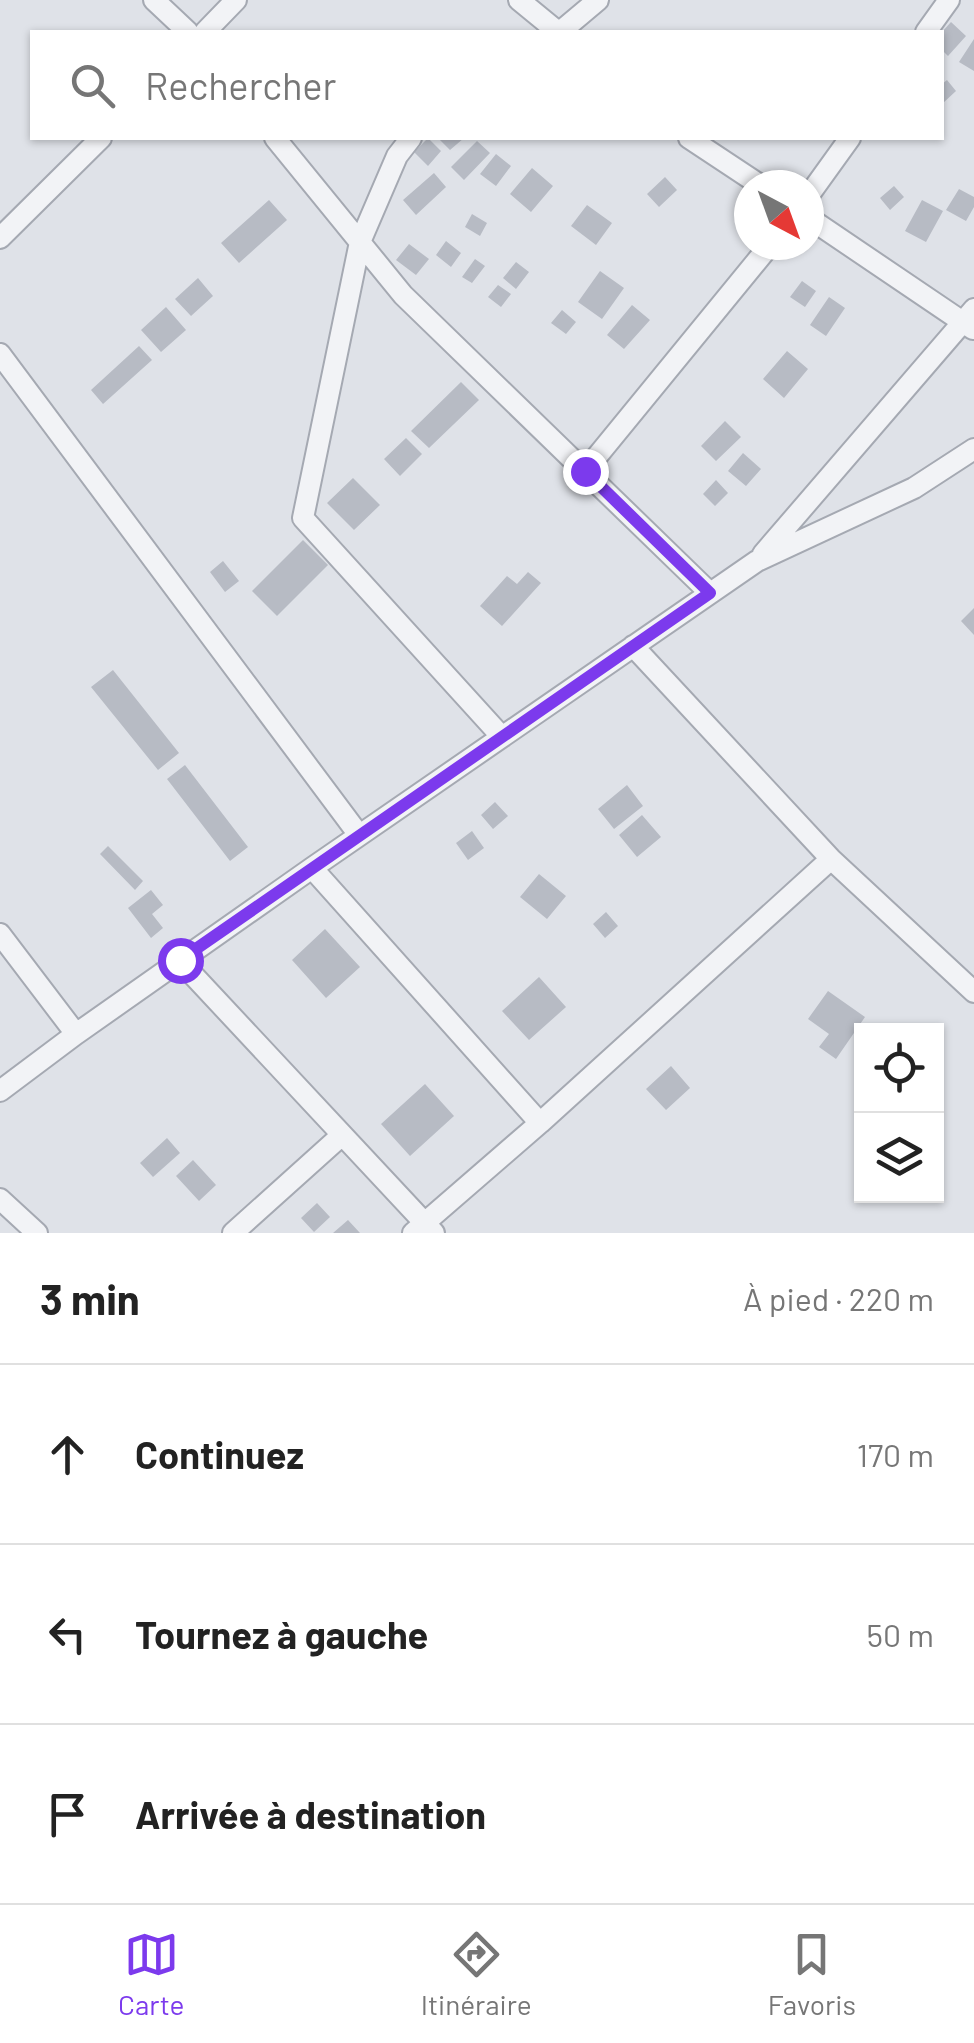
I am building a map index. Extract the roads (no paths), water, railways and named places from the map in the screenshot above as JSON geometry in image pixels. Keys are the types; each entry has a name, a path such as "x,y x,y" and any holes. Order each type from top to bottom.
{"street":[{"path":"154,0 186,30"},
{"path":"208,30 236,0"},
{"path":"520,0 557,30"},
{"path":"561,30 598,0"},
{"path":"927,30 949,0"},
{"path":"0,238 99,140"},
{"path":"277,140 403,295 710,593"},
{"path":"409,140 397,156 360,242 303,518 502,737"},
{"path":"692,140 737,170"},
{"path":"824,174 849,140"},
{"path":"757,561 971,320 824,227"},
{"path":"585,471 758,260"},
{"path":"0,354 359,835"},
{"path":"0,1091 180,960 757,561 914,488 974,449"},
{"path":"633,646 831,859 974,992"},
{"path":"180,960 342,1135 423,1230 831,859"},
{"path":"312,868 540,1123"},
{"path":"0,934 76,1034"},
{"path":"233,1233 342,1135"},
{"path":"0,1199 38,1233"}]}
